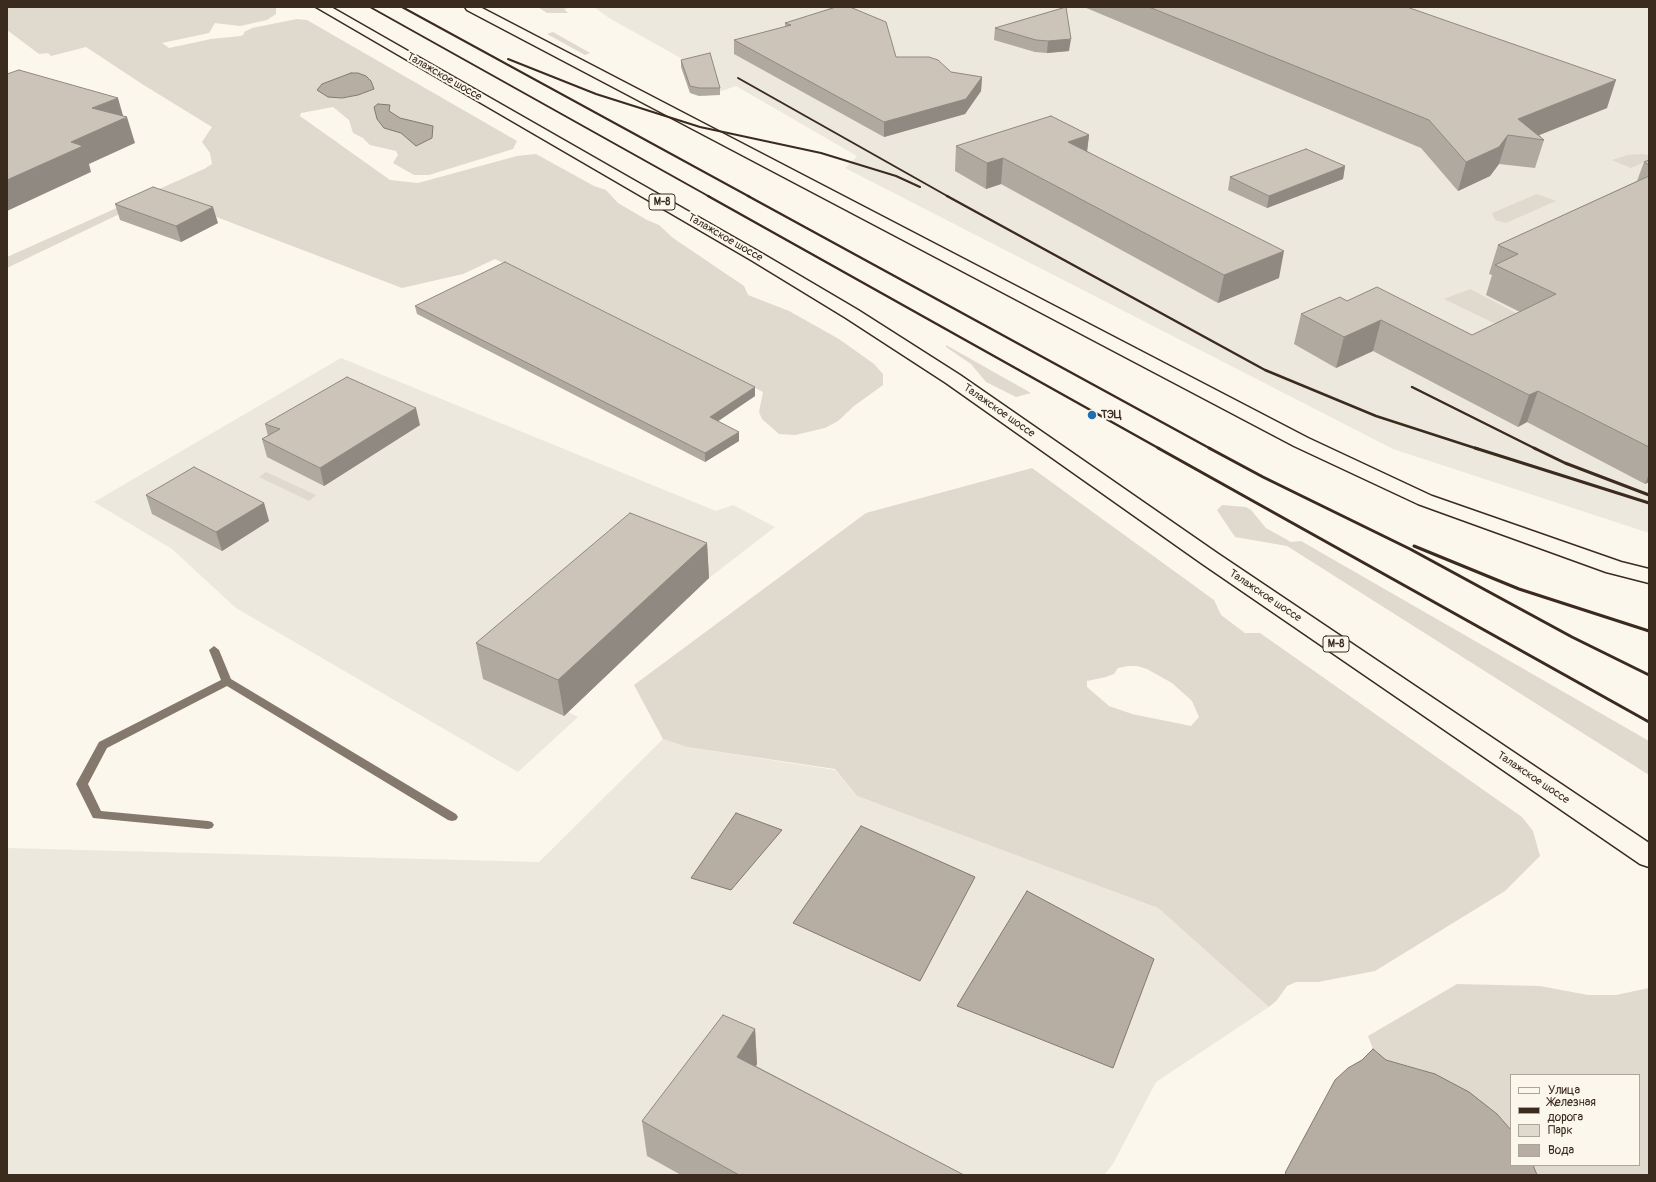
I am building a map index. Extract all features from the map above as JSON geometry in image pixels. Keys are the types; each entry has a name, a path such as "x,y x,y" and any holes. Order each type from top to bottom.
{"main road":[{"name":"Талажское шоссе","path":"322,7 764,261 852,314 953,379 1209,558 1649,857"},
{"path":"471,7 1301,442 1426,500 1503,529 1614,567 1649,576"}],"shaded area":[{"path":"594,7 1649,7 1649,533 1393,449 845,168 857,156 736,86 707,96 691,93 711,75 609,18"},
{"path":"341,358 716,511 733,505 775,527 709,578 568,712 578,717 518,772 236,608 172,549 94,502"},
{"path":"663,739 687,747 835,770 857,796 1158,908 1269,1007 1156,1082 1113,1164 1104,1175 7,1175 7,848 539,862"}],"green space":[{"path":"7,7 276,7 276,14 267,20 240,26 215,23 209,33 162,43 169,48 211,39 241,36 244,32 252,28 297,19 307,20 517,141 513,149 429,175 414,175 393,163 398,155 396,151 370,145 363,138 353,133 349,120 333,107 301,113 300,116 390,180 418,183 517,156 536,154 594,186 606,190 618,203 647,220 659,225 673,238 744,286 748,295 789,311 839,339 874,364 883,374 883,385 854,406 838,421 825,428 795,435 779,434 762,419 759,412 763,392 495,259 463,274 402,288 159,195 7,268 7,257 204,169 212,164 210,153 202,142 212,127 142,84 86,47 51,56 48,53 39,54 7,30","holes":["345,75 366,76 371,81 374,89 358,95 342,98 328,97 318,90 322,84"]},
{"path":"538,7 571,7 564,9 568,13 547,13"},
{"path":"553,32 590,53 585,55 547,34"},
{"path":"1628,155 1649,155 1649,160 1631,168 1612,160"},
{"path":"1537,194 1556,201 1506,223 1495,220 1492,213"},
{"path":"1470,289 1558,335 1533,342 1444,299"},
{"path":"946,345 1031,393 1016,397 986,382 971,364 946,347"},
{"path":"1032,468 1214,600 1221,615 1245,633 1260,633 1522,817 1533,831 1540,856 1505,891 1375,971 1318,982 1296,982 1287,986 1277,1000 1269,1007 1158,908 857,796 835,769 687,747 663,739 634,685 866,513","holes":["1137,666 1147,669 1172,683 1192,701 1199,717 1191,726 1132,714 1109,706 1087,687 1087,681 1114,674 1118,668"]},
{"path":"266,472 316,495 309,501 259,477"},
{"path":"1222,505 1246,507 1251,510 1266,528 1291,542 1301,541 1649,741 1649,775 1287,546 1235,537 1217,510"},
{"path":"1457,984 1540,986 1588,995 1616,995 1649,988 1649,1175 1537,1175 1533,1166 1640,1166 1640,1074 1510,1074 1510,1129 1497,1114 1450,1083 1419,1069 1386,1060 1373,1049 1368,1036"}],"water":[{"path":"351,73 358,73 366,76 371,81 374,89 358,95 342,98 328,97 317,90 322,84"},
{"path":"378,104 390,105 389,111 400,118 433,126 432,138 416,146 401,133 384,128 377,119 374,107"},
{"path":"736,813 782,830 731,890 691,878"},
{"path":"861,826 975,877 920,981 793,923"},
{"path":"1027,891 1154,959 1113,1068 957,1006"},
{"path":"1373,1049 1386,1060 1435,1074 1469,1092 1497,1114 1510,1129 1510,1166 1533,1166 1537,1175 1285,1175 1335,1080 1348,1068 1362,1060"}],"building":[{"path":"836,7 850,7 886,22 896,57 929,57 938,60 951,72 982,77 966,99 884,122 734,40 791,25 785,23"},
{"path":"1066,7 1071,39 1048,41 1036,40 995,28"},
{"path":"1149,7 1407,7 1616,80 1518,119 1544,140 1508,135 1499,147 1466,162 1429,120"},
{"path":"710,53 720,88 699,88 690,86 681,60"},
{"path":"19,70 118,98 92,108 127,117 71,142 83,146 7,180 7,74"},
{"path":"1051,116 1089,135 1068,142 1284,251 1224,275 1003,158 987,163 956,146"},
{"path":"1306,149 1345,166 1269,196 1230,177"},
{"path":"1649,160 1649,165 1644,162"},
{"path":"1649,176 1649,447 1538,391 1529,395 1381,320 1344,337 1301,314 1340,297 1347,301 1377,287 1472,335 1556,294 1495,265 1518,254 1498,245"},
{"path":"153,187 213,207 176,226 115,204"},
{"path":"505,262 755,387 710,417 739,432 705,453 415,306"},
{"path":"347,377 416,408 320,468 262,439 280,429 265,424"},
{"path":"194,467 264,503 216,532 146,495"},
{"path":"630,513 707,543 558,680 476,643"},
{"path":"723,1015 755,1029 737,1057 964,1175 739,1175 642,1121"}],"waterway":[{"path":"214,650 227,681"},
{"path":"208,825 97,815 82,784 103,745 227,681"},
{"path":"227,681 452,817"}],"railway":[{"path":"370,7 710,197"},
{"path":"402,7 750,197"},
{"path":"508,59 596,94 700,127 821,153 896,176 920,187"},
{"path":"738,78 949,197"},
{"path":"708,196 1160,449"},
{"path":"748,196 1211,449"},
{"path":"947,196 1265,370 1376,416 1478,449"},
{"path":"1412,387 1534,448"},
{"path":"1158,448 1649,722"},
{"path":"1209,448 1263,477 1410,549 1572,637 1649,675"},
{"path":"1475,448 1649,503"},
{"path":"1534,448 1565,463 1649,495"},
{"path":"1414,546 1519,589 1649,631"}],"place":[{"name":"ТЭЦ","path":"1092,415"}]}
